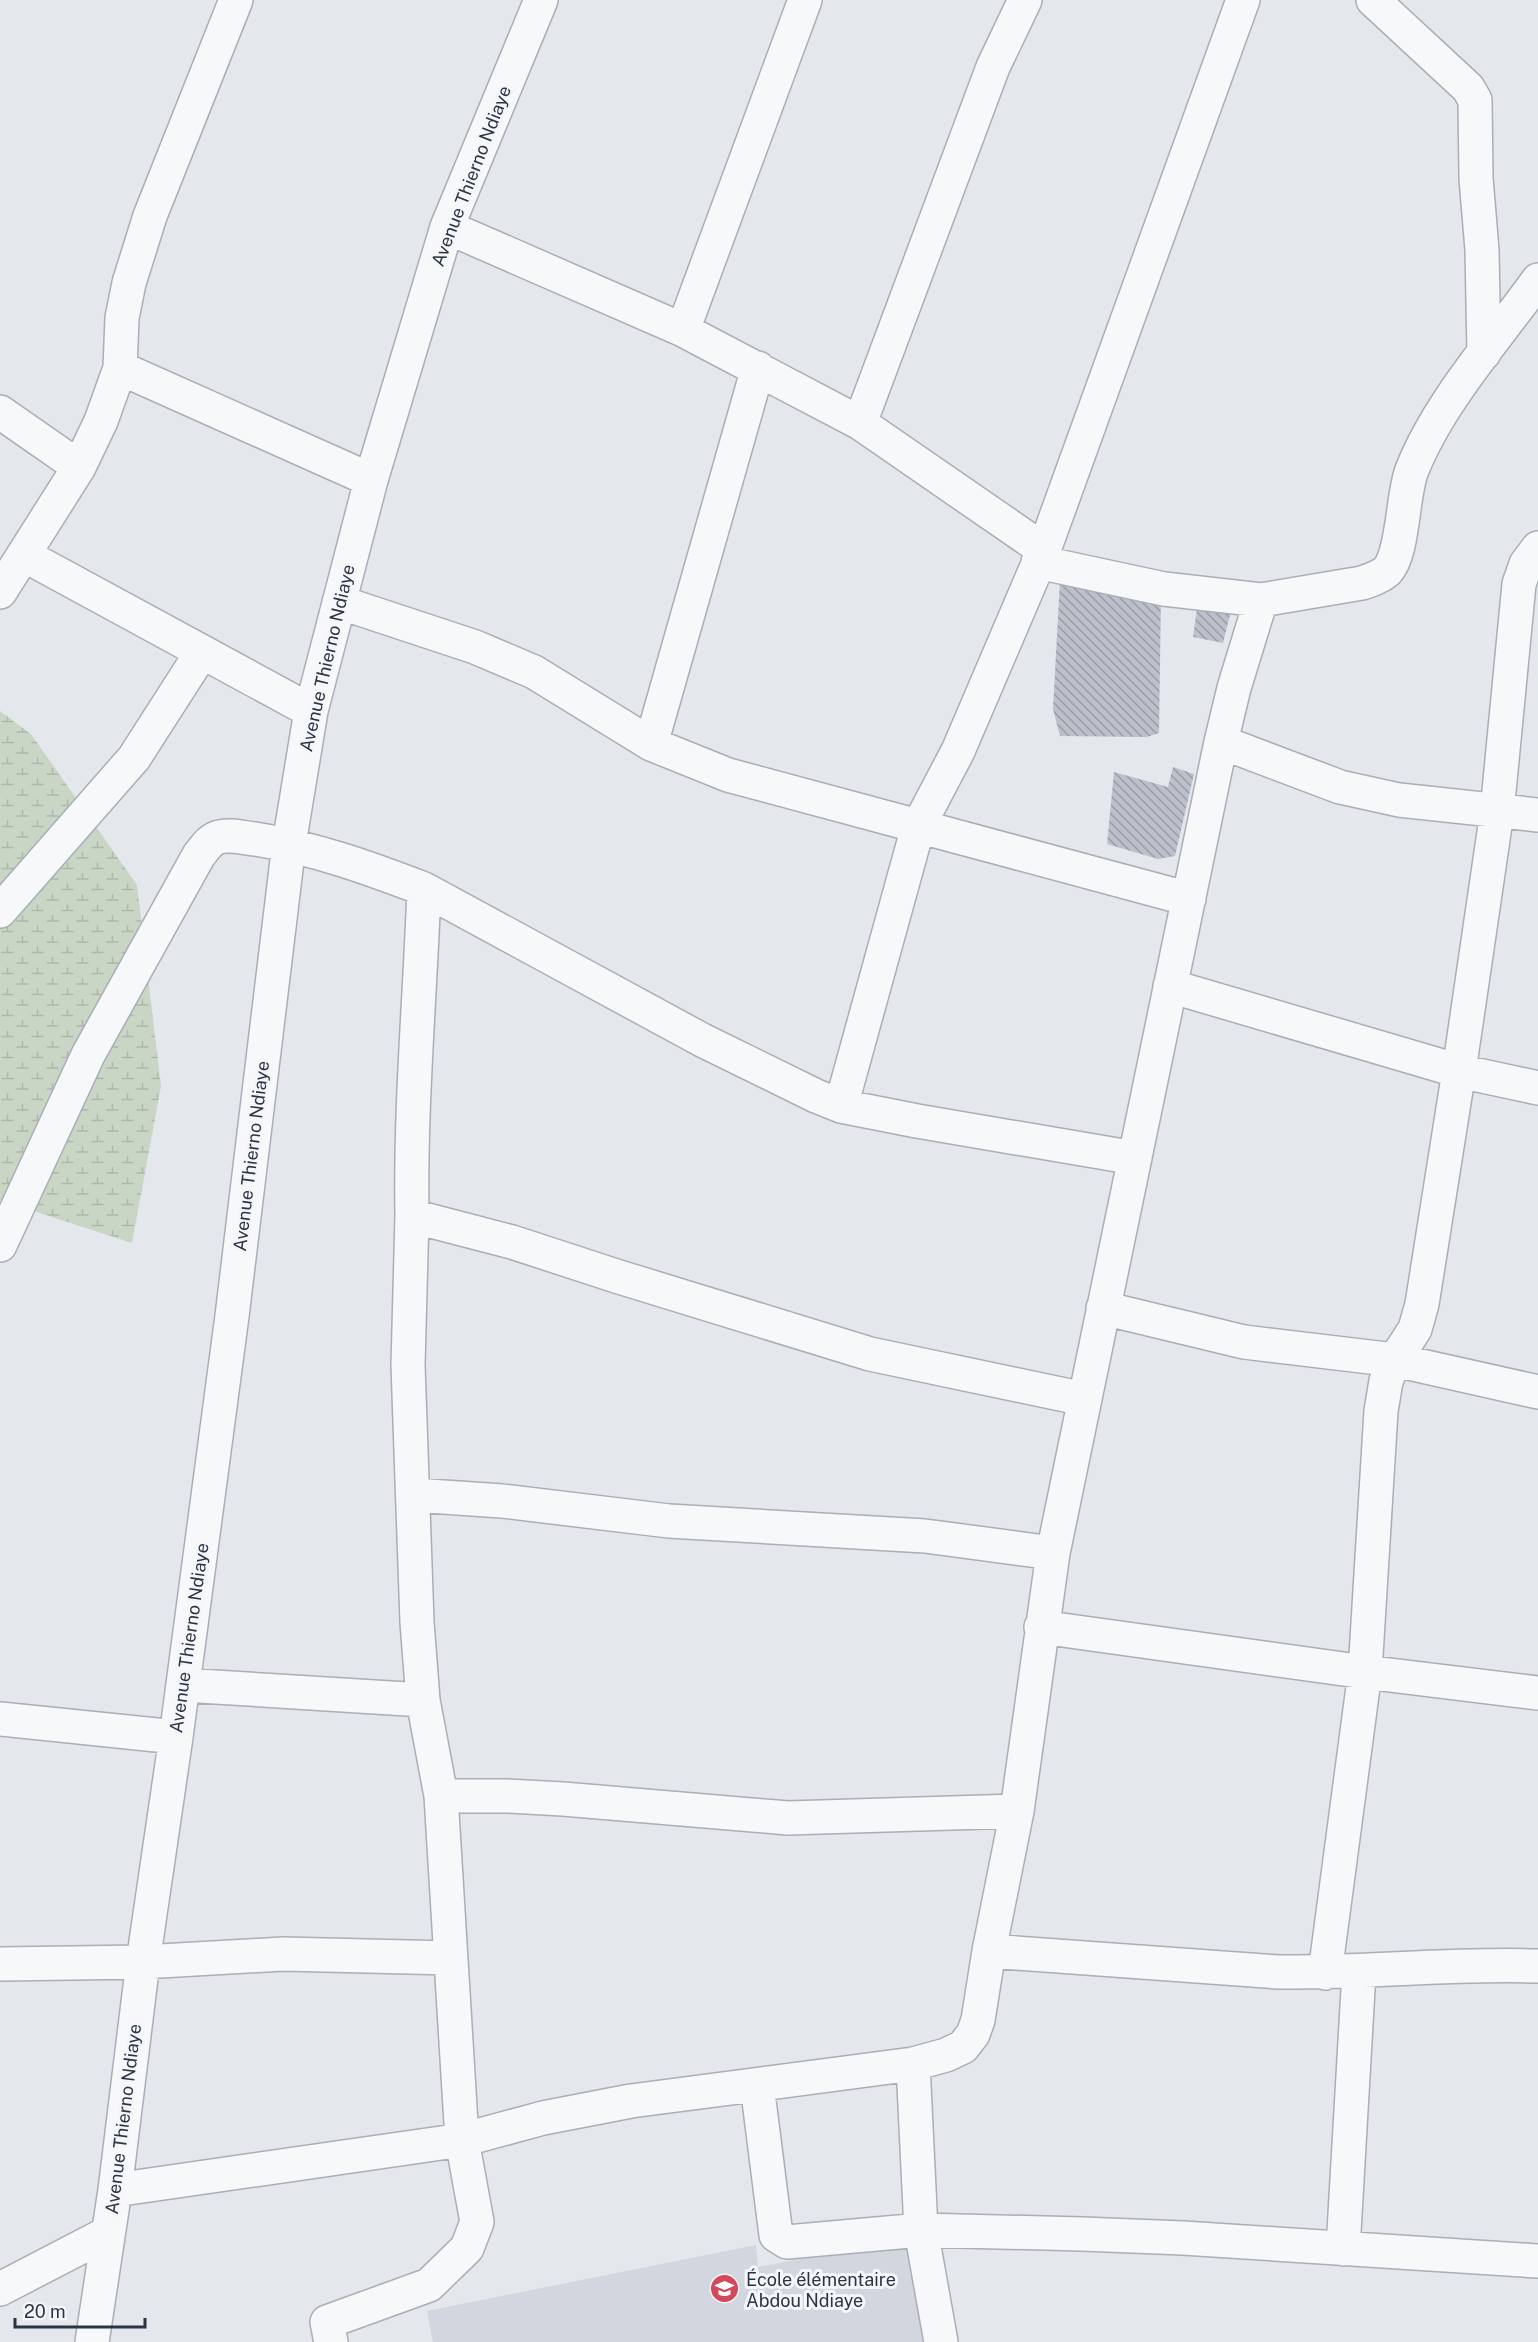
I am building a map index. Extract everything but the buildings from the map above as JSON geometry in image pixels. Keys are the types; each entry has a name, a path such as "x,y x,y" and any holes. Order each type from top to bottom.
{"street":[{"path":"0,592 79,467 101,421 120,368 122,318 129,284 147,227 236,0"},
{"name":"Avenue Thierno Ndiaye","path":"92,2342 115,2190 143,1962 176,1737 234,1305 289,844 310,711 372,480 447,227 541,0"},
{"path":"683,330 805,0"},
{"path":"861,423 993,67 1025,0"},
{"path":"842,1106 918,827 958,751 1041,556 1243,0"},
{"path":"1373,0 1468,88 1474,100 1476,178 1482,250 1484,352"},
{"path":"447,227 683,330 861,423 1041,556 1164,589 1261,600 1362,583 1378,577 1388,569 1395,555 1412,471 1436,423 1484,352 1538,280"},
{"path":"120,368 372,480"},
{"path":"651,744 758,368"},
{"path":"0,412 79,467"},
{"path":"1325,1973 1365,1672 1381,1411 1386,1381 1395,1360 1415,1329 1422,1304 1460,1071 1497,812 1519,584 1526,564 1538,548"},
{"path":"24,555 310,711"},
{"path":"115,2190 462,2140 543,2118 631,2101 913,2064 963,2048 973,2034 978,2020 989,1951 1017,1811 1053,1552 1084,1399 1221,742 1234,687 1261,600"},
{"path":"339,602 475,647 534,672 651,744 751,783 1189,899"},
{"path":"0,910 134,758 202,652"},
{"path":"1221,742 1340,788 1399,800 1538,815"},
{"path":"0,1245 88,1055 199,855 208,843 218,837 230,836 289,844 376,871 424,889 702,1040 816,1096 842,1106 916,1121 1135,1158"},
{"path":"331,2342 327,2322 429,2285 467,2248 477,2222 462,2140 441,1796 423,1700 417,1622 414,1495 408,1430 415,1060 424,889"},
{"path":"1170,986 1460,1071 1538,1088"},
{"path":"412,1216 512,1242 870,1354 1084,1399"},
{"path":"1103,1308 1244,1342 1395,1360 1538,1392"},
{"path":"414,1495 502,1501 669,1521 925,1536 1053,1552"},
{"path":"1041,1627 1538,1694"},
{"path":"183,1685 423,1700"},
{"path":"0,1719 176,1737"},
{"path":"441,1796 541,1798 788,1818 1017,1811"},
{"path":"989,1951 1278,1972 1325,1973 1506,1965 1538,1966"},
{"path":"0,1964 143,1962 283,1954 451,1958"},
{"path":"1343,2249 1359,1972"},
{"path":"913,2064 921,2230 941,2342"},
{"path":"757,2085 776,2235 787,2242 921,2230 1183,2238 1538,2261"},
{"path":"0,2289 108,2233"}],"shaded area":[{"name":"École élémentaire Abdou Ndiaye","path":"905,2239 924,2342 433,2342 427,2311 756,2245 758,2267"}],"green space":[{"path":"0,711 31,734 137,885 161,1086 132,1243 0,1200"}],"place":[{"name":"École élémentaire Abdou Ndiaye","path":"725,2289"}]}
